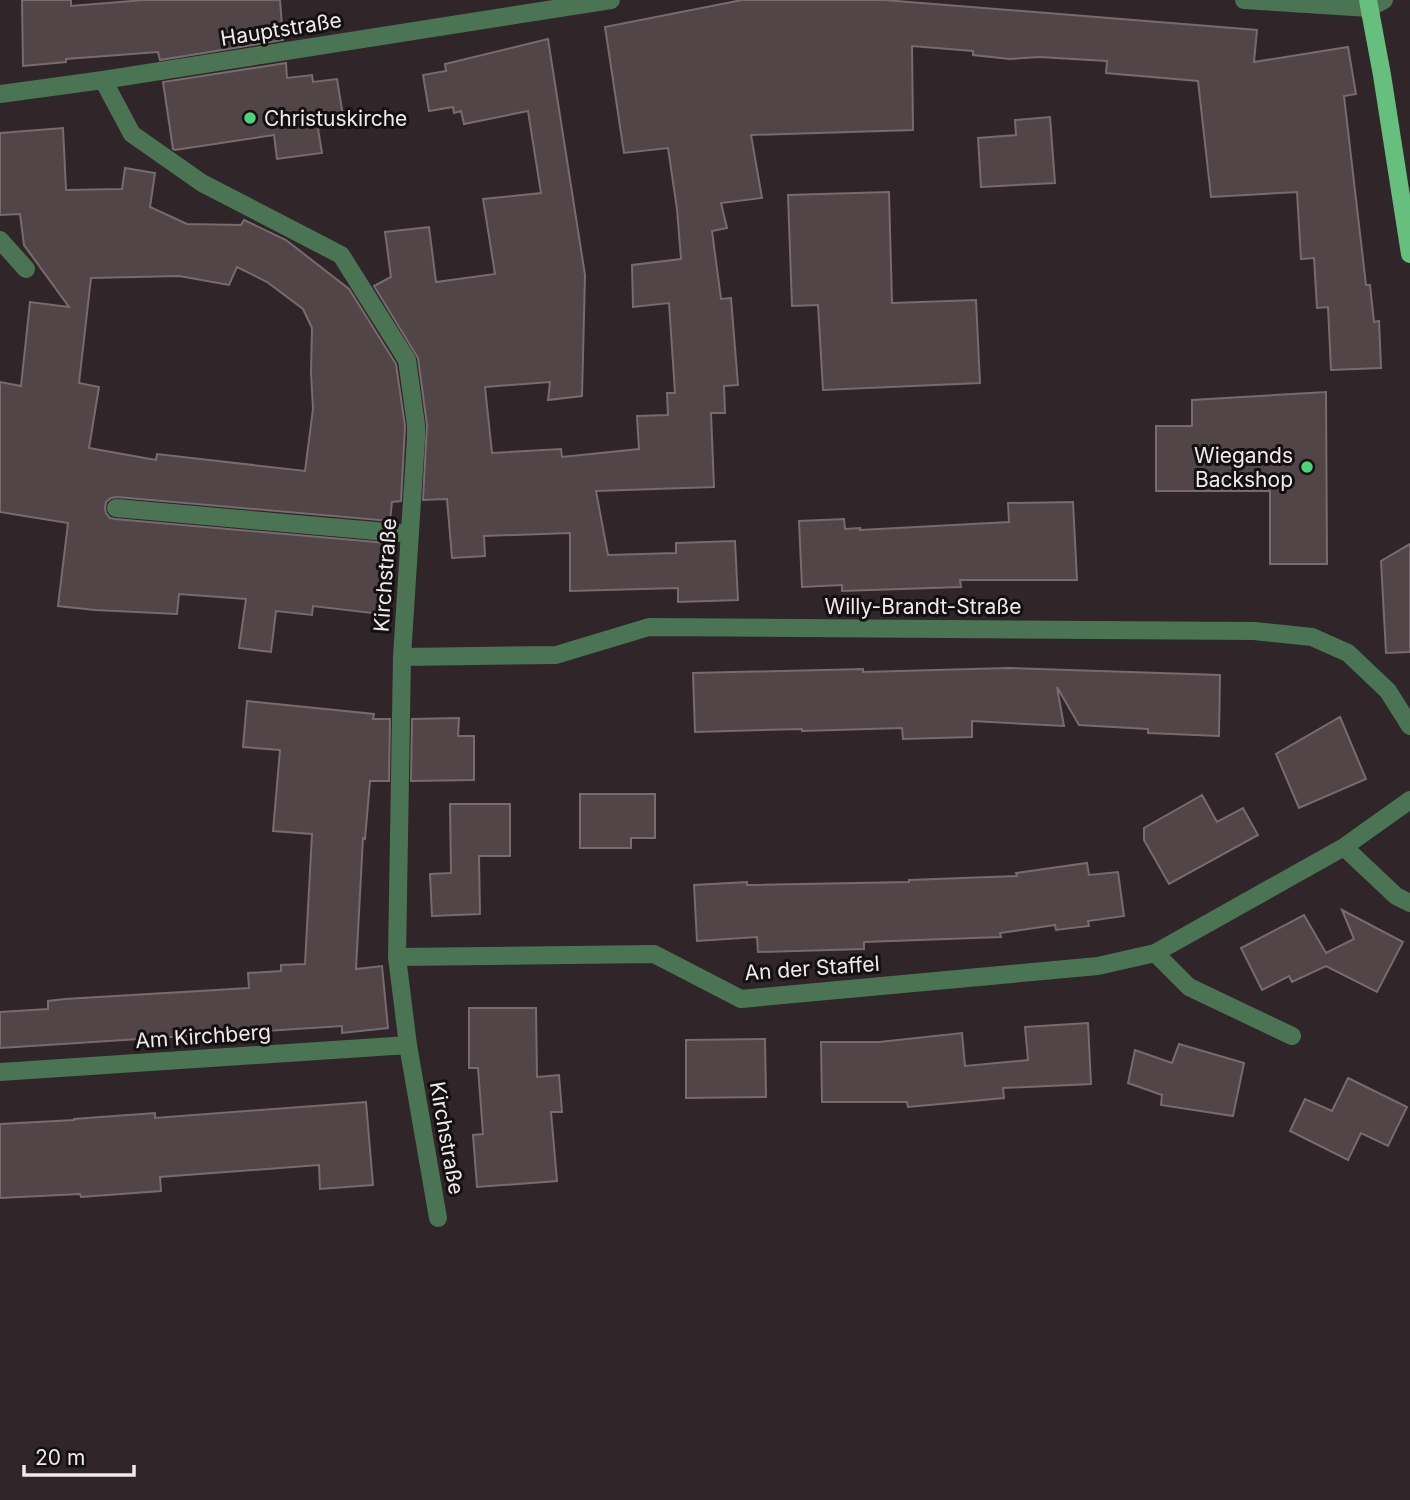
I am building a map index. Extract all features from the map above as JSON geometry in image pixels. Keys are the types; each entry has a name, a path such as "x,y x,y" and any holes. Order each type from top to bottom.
{"main road":[{"path":"1374,3 1382,75 1410,254"}],"street":[{"name":"Hauptstraße","path":"0,94 611,0"},
{"path":"1244,0 1374,3"},
{"name":"Kirchstraße","path":"103,80 132,134 202,183 341,255 407,360 416,425 402,657 397,957 408,1045 438,1218"},
{"path":"0,240 26,269"},
{"path":"116,508 410,534"},
{"name":"Willy-Brandt-Straße","path":"402,657 556,655 649,627 1254,631 1312,637 1348,653 1388,691 1410,726"},
{"name":"An der Staffel","path":"397,957 654,954 741,999 1098,966 1156,953 1344,848 1410,800"},
{"path":"1344,848 1396,896 1410,904"},
{"path":"1156,953 1189,987 1292,1036"},
{"name":"Am Kirchberg","path":"0,1072 408,1045"}],"building":[{"path":"22,0 71,0 71,6 144,0 280,0 283,40 160,60 158,52 66,59 66,62 23,66"},
{"path":"742,0 884,0 1257,30 1254,62 1348,47 1356,94 1344,96 1366,285 1370,285 1374,322 1379,321 1381,368 1331,370 1328,307 1317,308 1314,258 1301,259 1297,192 1211,197 1198,81 1106,73 1107,61 1039,57 1010,59 973,55 973,51 912,46 913,130 751,135 762,198 721,203 727,228 712,231 721,299 731,298 738,385 724,386 725,413 711,413 714,487 596,491 608,555 676,553 676,543 735,541 738,600 678,602 678,588 570,591 570,533 484,536 485,556 452,558 447,499 423,500 427,425 418,358 374,286 391,277 385,232 429,227 436,282 495,274 483,199 541,193 528,111 464,124 461,111 454,113 453,107 429,111 423,75 446,71 445,64 548,39 585,275 582,396 548,400 550,382 485,387 492,453 561,449 562,457 639,449 637,416 668,415 667,393 675,393 669,303 633,307 632,265 681,259 677,209 668,148 624,153 605,27"},
{"name":"Christuskirche","path":"286,63 287,78 312,75 313,82 337,79 343,116 319,120 322,153 277,159 274,135 173,149 163,82"},
{"path":"1050,117 1055,183 981,187 978,138 1016,135 1015,120"},
{"path":"63,128 66,190 122,189 125,168 155,173 150,207 187,224 241,225 244,220 286,240 349,289 396,364 405,426 401,501 392,502 390,521 117,497 106,502 105,508 110,518 115,519 387,543 380,614 313,606 312,615 276,611 271,652 239,648 246,599 179,594 177,614 58,606 68,523 0,512 0,382 21,386 30,302 69,307 24,245 20,214 0,215 0,133","holes":["237,267 267,282 303,309 312,328 313,409 305,471 157,454 156,460 89,448 99,387 79,383 91,278 179,276 229,285"]},
{"path":"889,192 892,303 976,300 980,383 823,390 818,305 792,306 788,195"},
{"path":"1326,392 1327,564 1270,564 1270,491 1156,491 1156,426 1192,426 1192,400"},
{"path":"1073,502 1077,580 960,580 961,587 842,591 842,585 802,587 799,521 844,519 845,529 860,530 1009,522 1008,503"},
{"path":"1410,544 1410,652 1386,653 1381,561"},
{"path":"1009,668 1220,675 1219,736 1148,733 1148,729 1079,725 1057,687 1064,726 972,721 972,737 903,739 902,728 695,732 693,673"},
{"path":"247,701 374,714 373,719 390,719 389,781 370,781 365,839 363,838 356,969 382,966 388,1028 342,1033 342,1026 0,1048 0,1012 48,1009 48,1001 65,999 249,988 248,973 281,971 281,965 305,964 312,834 273,831 280,750 243,747"},
{"path":"1340,717 1366,779 1299,808 1276,754"},
{"path":"459,718 458,736 474,736 474,780 411,781 412,719"},
{"path":"580,794 655,794 655,838 631,838 631,848 580,848"},
{"path":"1202,795 1217,822 1243,808 1258,835 1169,884 1144,840 1144,828"},
{"path":"450,804 510,804 510,856 479,856 480,914 432,916 430,874 451,873"},
{"path":"1087,863 1089,875 1118,872 1124,916 1088,921 1089,926 1056,930 1055,925 1000,933 1001,937 864,942 864,949 758,952 757,937 697,941 694,885 747,882 747,885 909,882 1017,876 1016,873"},
{"path":"1342,910 1403,942 1377,992 1326,966 1292,982 1289,976 1262,990 1241,948 1304,915 1326,953 1354,939"},
{"path":"469,1008 536,1008 537,1077 559,1075 562,1112 551,1112 557,1181 477,1187 473,1135 483,1134 478,1068 469,1068"},
{"path":"1088,1023 1091,1084 1003,1088 1004,1098 908,1107 907,1102 822,1102 821,1042 879,1042 962,1033 965,1066 1028,1060 1025,1027"},
{"path":"765,1039 766,1097 686,1098 686,1040"},
{"path":"1179,1044 1244,1063 1233,1116 1161,1105 1162,1095 1128,1083 1135,1050 1172,1063"},
{"path":"1348,1078 1407,1107 1388,1146 1361,1133 1348,1160 1290,1131 1305,1099 1332,1111"},
{"path":"366,1102 373,1185 320,1189 319,1165 160,1177 161,1191 81,1197 80,1194 0,1198 0,1124 155,1113 155,1118"}],"place":[{"name":"Christuskirche","path":"250,118"},
{"name":"Wiegands Backshop","path":"1307,467"}]}
